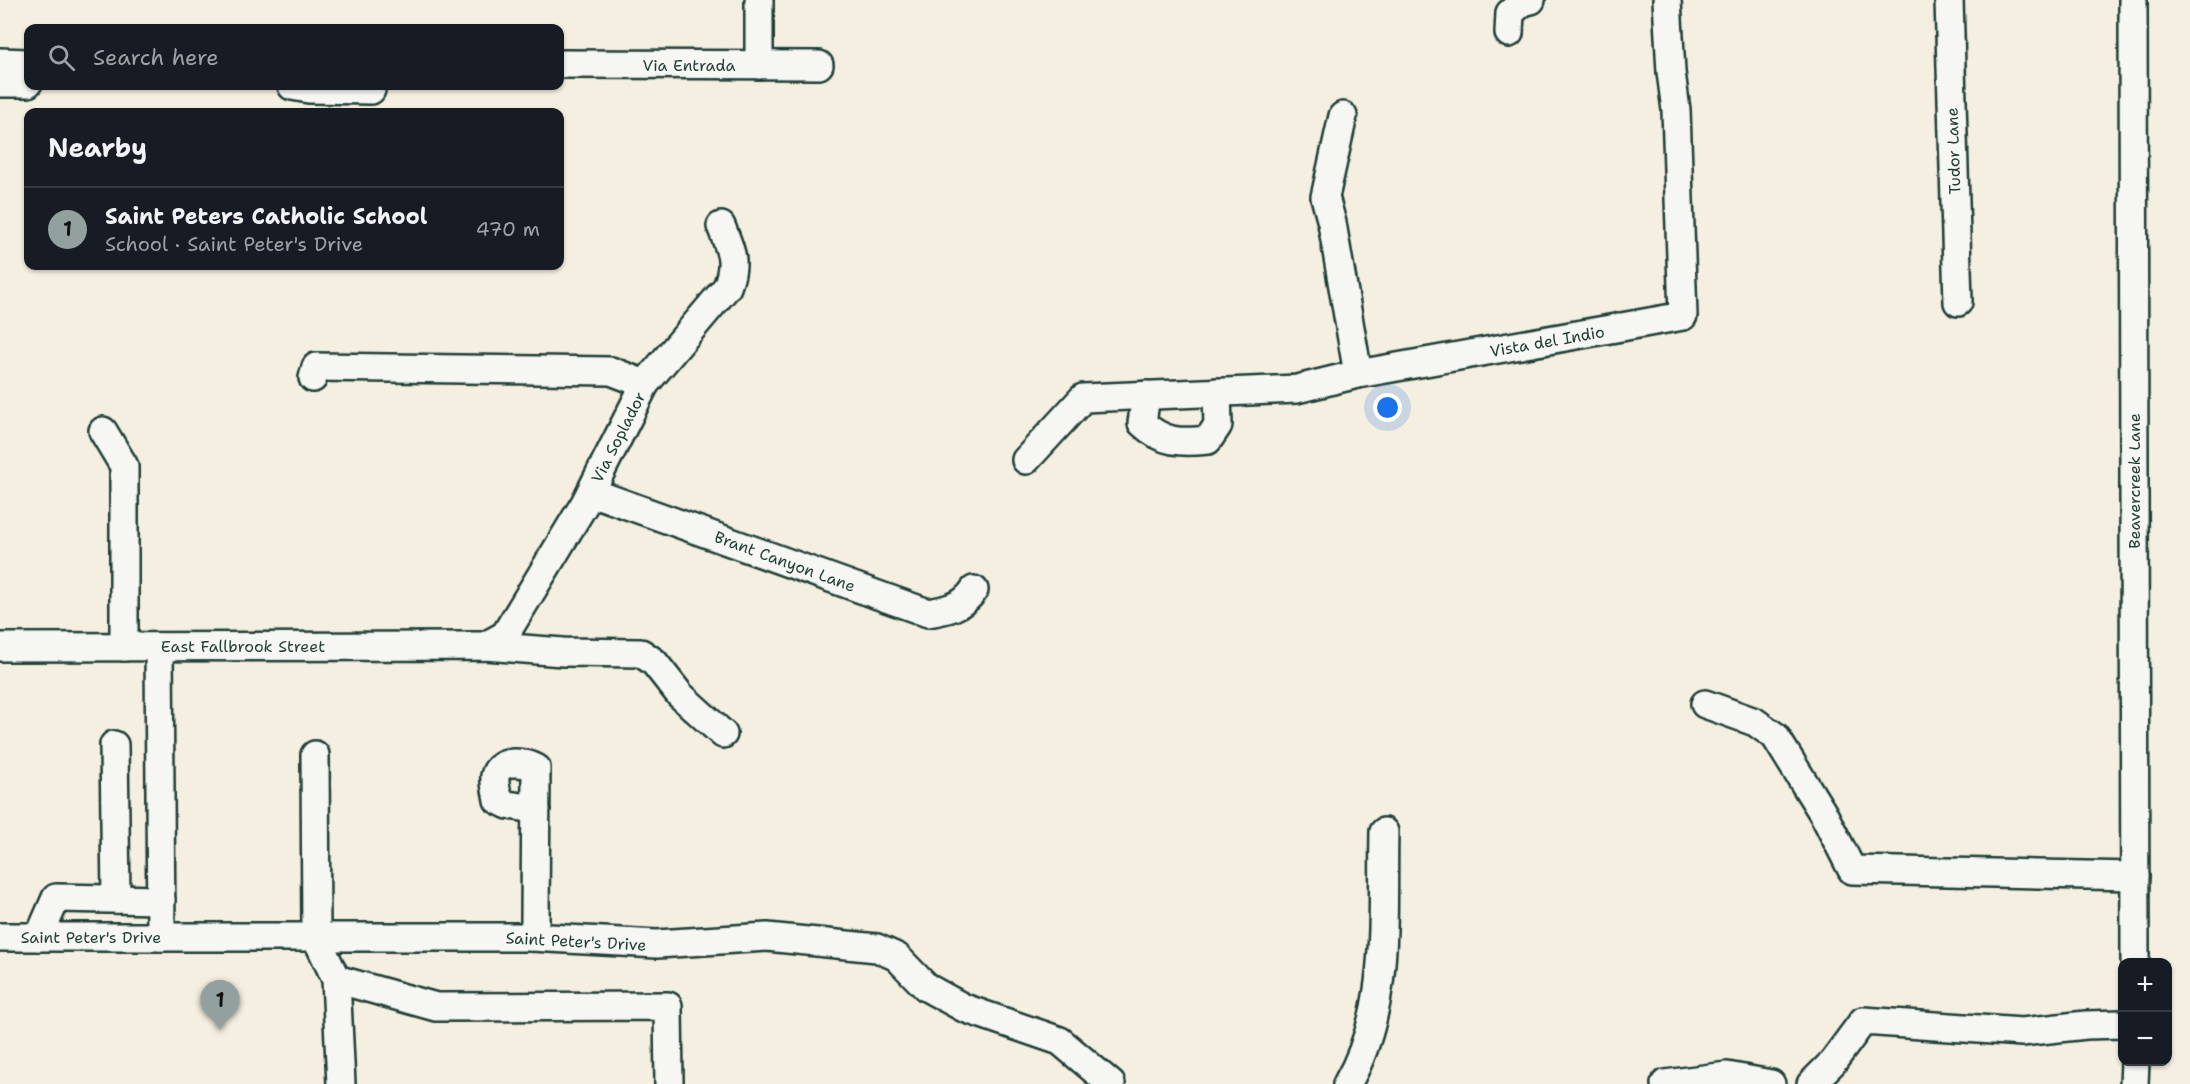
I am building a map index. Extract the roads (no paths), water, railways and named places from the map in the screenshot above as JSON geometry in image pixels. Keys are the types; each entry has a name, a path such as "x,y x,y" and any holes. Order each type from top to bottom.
{"street":[{"path":"759,0 759,65"},
{"path":"1509,33 1510,13 1522,2 1531,0"},
{"name":"Vista del Indio","path":"1358,374 1683,316 1676,110 1671,72 1667,0"},
{"name":"Tudor Lane","path":"1949,0 1958,302"},
{"name":"Beavercreek Lane","path":"2133,0 2135,958"},
{"path":"0,62 24,63"},
{"name":"Via Entrada","path":"564,64 819,65"},
{"path":"0,83 24,83"},
{"path":"1026,460 1083,398 1296,389 1358,374 1332,223 1325,197 1343,116"},
{"name":"Via Soplador","path":"485,646 506,635 591,492 645,384 727,287 733,271 733,255 721,226"},
{"path":"314,378 316,367 587,370 611,371 645,384"},
{"path":"1146,395 1142,423 1153,434 1182,443 1208,440 1218,425 1217,392"},
{"path":"103,431 124,466 124,646"},
{"name":"Brant Canyon Lane","path":"591,492 928,613 952,609 971,595 974,590"},
{"path":"159,646 161,937"},
{"name":"East Fallbrook Street","path":"0,647 485,646 563,652 641,653 654,662 680,696 723,734"},
{"path":"1705,704 1755,722 1775,736 1824,815 1852,870 2135,876"},
{"path":"114,745 116,899"},
{"path":"315,755 316,937 336,979 341,1084"},
{"path":"531,937 534,923 536,809"},
{"path":"1347,1084 1356,1069 1373,1017 1382,966 1384,832"},
{"path":"39,937 56,897 161,900"},
{"name":"Saint Peter's Drive","path":"0,937 531,937 657,944 767,937 877,948 897,957 926,987 964,1008 1060,1041 1111,1084"},
{"path":"336,979 436,1007 668,1006 669,1084"},
{"path":"1810,1084 1832,1063 1863,1021 2022,1032 2118,1024"},
{"path":"2134,1084 2135,1066"},
{"path":"1665,1084 1727,1076 1771,1084"}],"place":[{"name":"Saint Peters Catholic School","path":"220,1030"}]}
